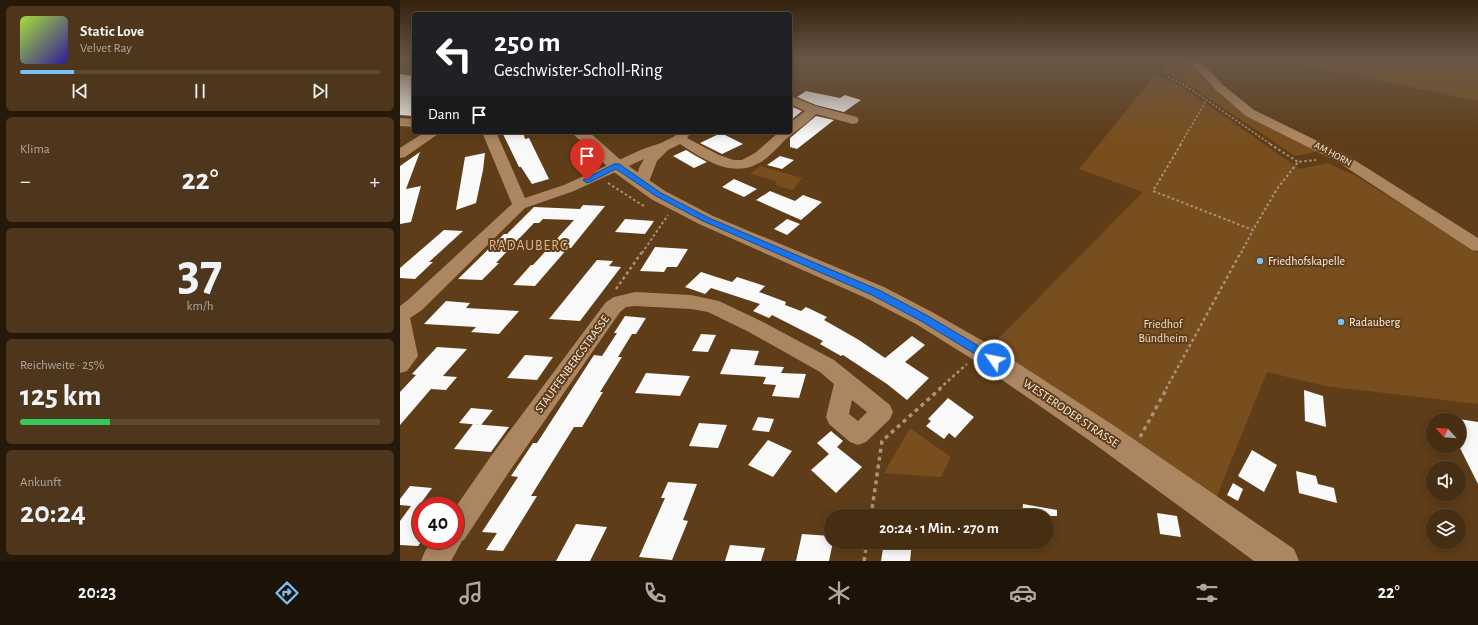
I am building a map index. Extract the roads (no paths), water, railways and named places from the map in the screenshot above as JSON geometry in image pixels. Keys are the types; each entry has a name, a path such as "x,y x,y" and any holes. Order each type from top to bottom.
{"street":[{"name":"AM HORN","path":"1217,85 1250,113 1343,159 1478,246"},
{"path":"792,101 812,110 853,120"},
{"path":"792,128 812,110"},
{"path":"400,122 412,123"},
{"path":"400,154 431,134"},
{"path":"490,134 520,205"},
{"name":"WESTERODER STRASSE","path":"580,134 597,149 615,172 645,195 658,195 706,220 876,293 924,318 981,352 1282,561"},
{"path":"400,365 408,356 400,315 415,305 520,205 615,172 666,146 682,136 725,163 741,165 751,162 785,134"},
{"path":"597,149 623,154 650,153"},
{"path":"645,195 643,176 650,153"},
{"name":"STAUFFENBERGSTRASSE","path":"464,518 500,464 613,307 621,302 635,299 691,302 712,306 801,351 827,366 845,381"},
{"path":"435,561 443,549"}],"place":[{"name":"Friedhofskapelle","path":"1260,261"},
{"name":"Radauberg","path":"1341,322"}],"district":[{"name":"RADAUBERG","path":"529,246"}],"park label":[{"name":"Friedhof Bündheim","path":"1163,331"}]}
